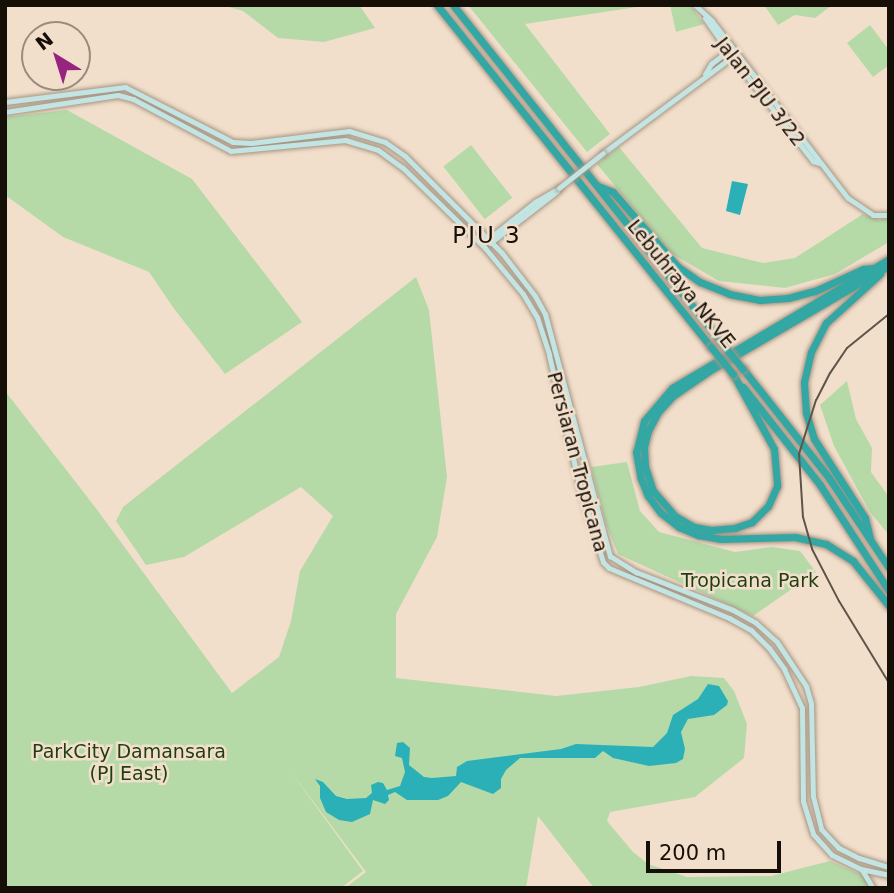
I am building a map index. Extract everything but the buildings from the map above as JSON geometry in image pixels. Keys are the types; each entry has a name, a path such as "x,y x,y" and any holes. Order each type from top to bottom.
{"highway":[{"name":"Lebuhraya NKVE","path":"437,5 820,485 889,591"},
{"name":"Lebuhraya NKVE","path":"453,5 829,478 889,568"},
{"path":"597,186 612,192 677,265 700,282 729,294 760,300 788,298 815,291 863,268 882,268"},
{"path":"870,538 865,518 814,439 806,412 804,382 811,352 826,323 889,259"},
{"path":"733,374 774,449 777,486 768,506 752,522 725,530 694,527 667,509 653,491 646,474 643,456 645,438 663,406 709,371 882,268"},
{"path":"882,268 701,369 666,393 644,421 636,452 641,479 648,496 661,513 679,527 698,535 720,538 795,537 826,544 853,561 889,606"}],"main road":[{"name":"Jalan PJU 3/22","path":"695,5 848,198 873,215 889,215"},
{"path":"704,75 711,64 730,49"},
{"path":"490,240 503,233 704,75 734,55"},
{"name":"Persiaran Tropicana","path":"20,101 118,87 131,89 233,142 251,143 335,130 361,133 385,142 405,156 490,240 536,296 545,314 610,556 636,572 733,610 756,623 777,642 806,686 811,703 813,796 821,829 839,848 859,858 889,867"},
{"name":"Persiaran Tropicana","path":"64,104 125,96 231,151 332,139 358,142 378,150 403,168 484,246 523,294 537,317 579,484 603,562 609,568 729,618 751,630 769,648 784,669 802,708 805,727 801,774 810,825 824,849 861,869 889,875"},
{"path":"5,102 20,101 27,106 64,104"},
{"path":"5,111 20,101"},
{"path":"5,111 64,104"},
{"path":"484,246 559,188"},
{"path":"502,253 498,239 503,233"},
{"path":"555,387 564,386"},
{"path":"861,869 873,888"}],"green space":[{"path":"222,5 359,5 375,28 324,42 278,38 243,11"},
{"path":"468,5 650,5 525,24 610,134 587,152"},
{"path":"670,5 690,5 704,24 676,32"},
{"path":"764,5 832,5 815,18 795,15 778,25"},
{"path":"870,25 889,50 889,65 873,77 847,43"},
{"path":"67,110 192,179 302,322 225,374 149,272 63,237 5,195 5,117"},
{"path":"471,145 512,198 485,219 443,167"},
{"path":"619,147 702,248 763,263 795,258 863,214 879,220 889,218 889,242 835,274 785,288 719,281 669,252 597,164"},
{"name":"ParkCity Damansara (PJ East)","path":"416,277 429,310 447,477 437,537 396,614 396,678 556,696 639,687 691,676 724,678 734,691 747,724 744,758 695,797 610,812 607,821 633,852 648,864 687,877 771,876 830,861 865,876 868,888 594,888 538,816 526,888 345,888 366,872 288,768 363,871 341,888 5,888 5,391 95,507 232,693 279,657 291,621 300,571 333,516 301,487 184,557 146,565 116,521 123,507"},
{"path":"847,381 856,419 872,448 871,472 889,497 889,535 870,512 834,446 820,405"},
{"name":"Tropicana Park","path":"627,462 640,511 659,532 735,552 772,547 800,551 816,572 753,616 618,554 606,524 591,467"}],"water":[{"path":"732,181 748,184 740,215 726,211"},
{"path":"708,684 719,686 728,701 727,705 714,715 688,719 681,732 685,749 683,759 676,763 649,766 613,758 603,751 595,758 520,758 506,770 501,779 501,788 493,794 461,782 448,796 438,800 407,800 395,792 388,795 389,800 385,804 373,800 370,814 352,822 339,820 326,812 320,798 320,786 315,779 323,782 336,796 347,799 366,798 372,793 371,785 378,782 383,783 387,790 400,786 405,772 402,758 395,756 397,743 403,742 410,748 409,765 424,777 432,778 456,776 457,767 467,761 561,749 576,744 653,747 667,733 673,715 698,699"}],"tram line":[{"path":"889,314 847,348 830,373 816,400 799,454 803,517 812,549 839,601 889,683"}],"district":[{"name":"PJU 3","path":"487,235"}]}
